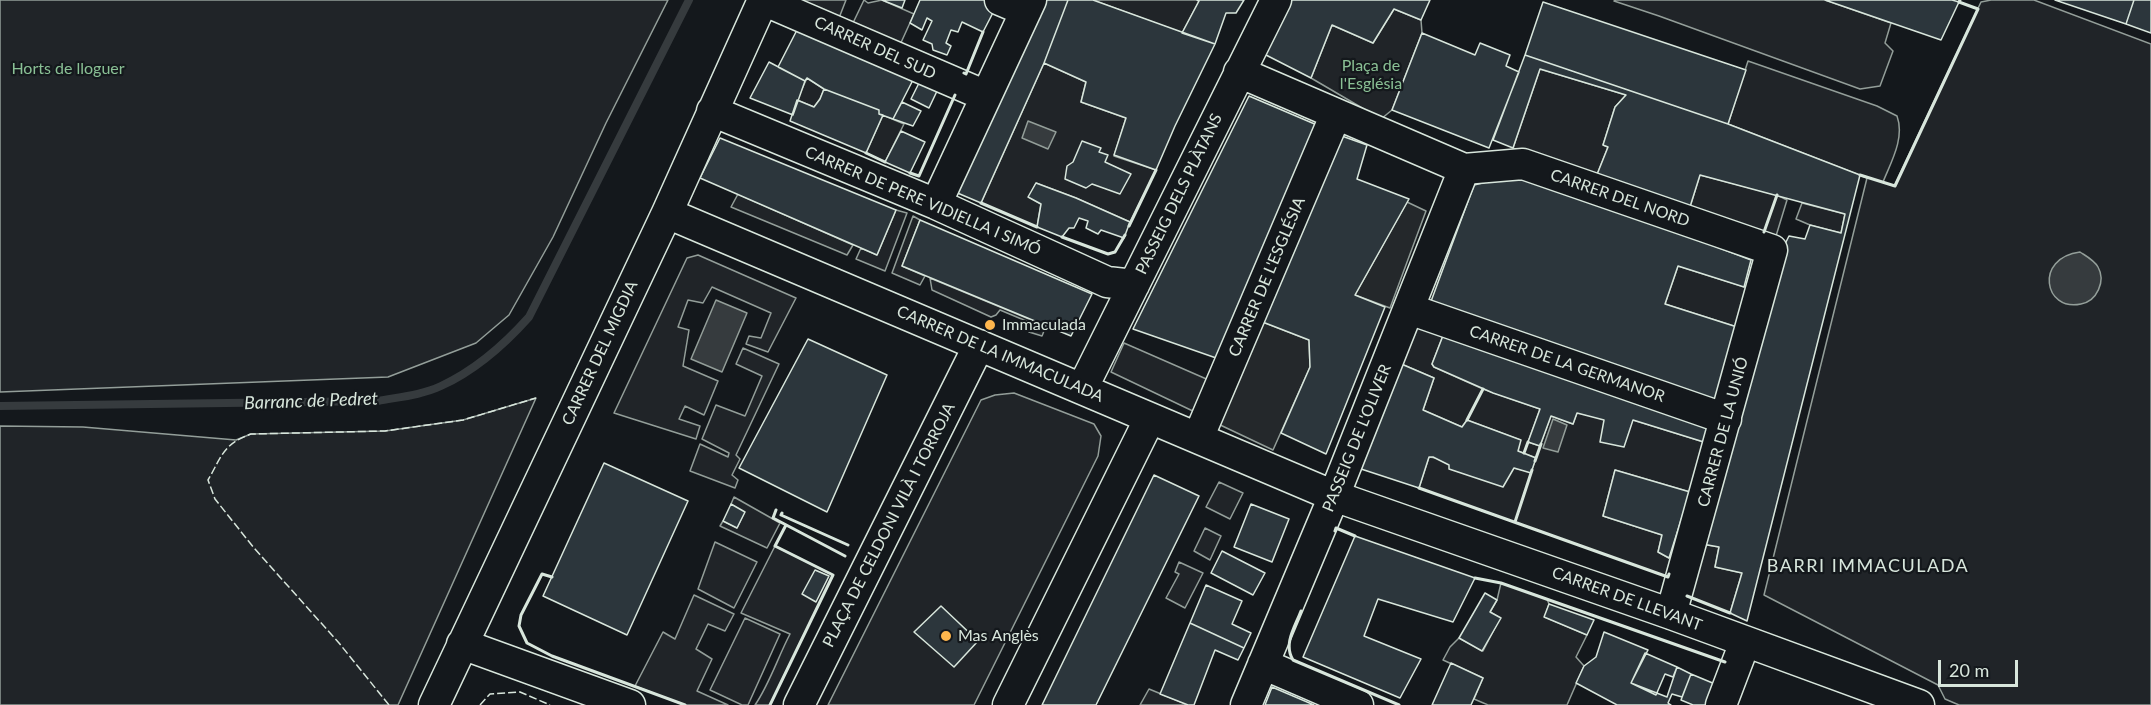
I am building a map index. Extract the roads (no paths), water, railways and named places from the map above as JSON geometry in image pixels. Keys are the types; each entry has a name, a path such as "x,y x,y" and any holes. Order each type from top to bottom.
{"street":[{"name":"CARRER DEL SUD","path":"763,0 986,96"},
{"name":"CARRER DEL MIGDIA","path":"434,705 667,213 763,0"},
{"name":"PASSEIG DELS PLÀTANS","path":"1082,389 1276,0"},
{"path":"936,204 986,96 1019,4"},
{"path":"1239,72 1464,169"},
{"name":"CARRER DE PERE VIDIELLA I SIMÓ","path":"712,111 936,204 1107,282 1134,285"},
{"name":"CARRER DE L'ESGLÉSIA","path":"1198,438 1336,114"},
{"name":"CARRER DEL NORD","path":"1464,169 1523,164 1772,250"},
{"name":"PASSEIG DE L'OLIVER","path":"1246,705 1334,496 1464,169"},
{"name":"CARRER DE LA IMMACULADA","path":"667,213 1334,496"},
{"name":"CARRER DE LA UNIÓ","path":"1671,614 1772,250"},
{"name":"CARRER DE LA GERMANOR","path":"1408,309 1726,419"},
{"name":"PLAÇA DE CELDONI VILÀ I TORROJA","path":"799,705 979,345"},
{"path":"1008,705 1150,418"},
{"name":"CARRER DE LLEVANT","path":"1334,496 1671,614 1919,705"},
{"path":"1721,705 1745,642"},
{"path":"462,644 630,705"},
{"path":"1263,664 1358,705"}],"waterway":[{"name":"Barranc de Pedret","path":"0,406 378,401 426,392 454,380 478,365 529,317 689,0"}],"place":[{"name":"Immaculada","path":"990,325"},
{"name":"Mas Anglès","path":"946,636"}],"district":[{"name":"BARRI IMMACULADA","path":"1868,566"}],"park label":[{"name":"Horts de lloguer","path":"68,69"},
{"name":"Plaça de l'Església","path":"1371,75"}]}
